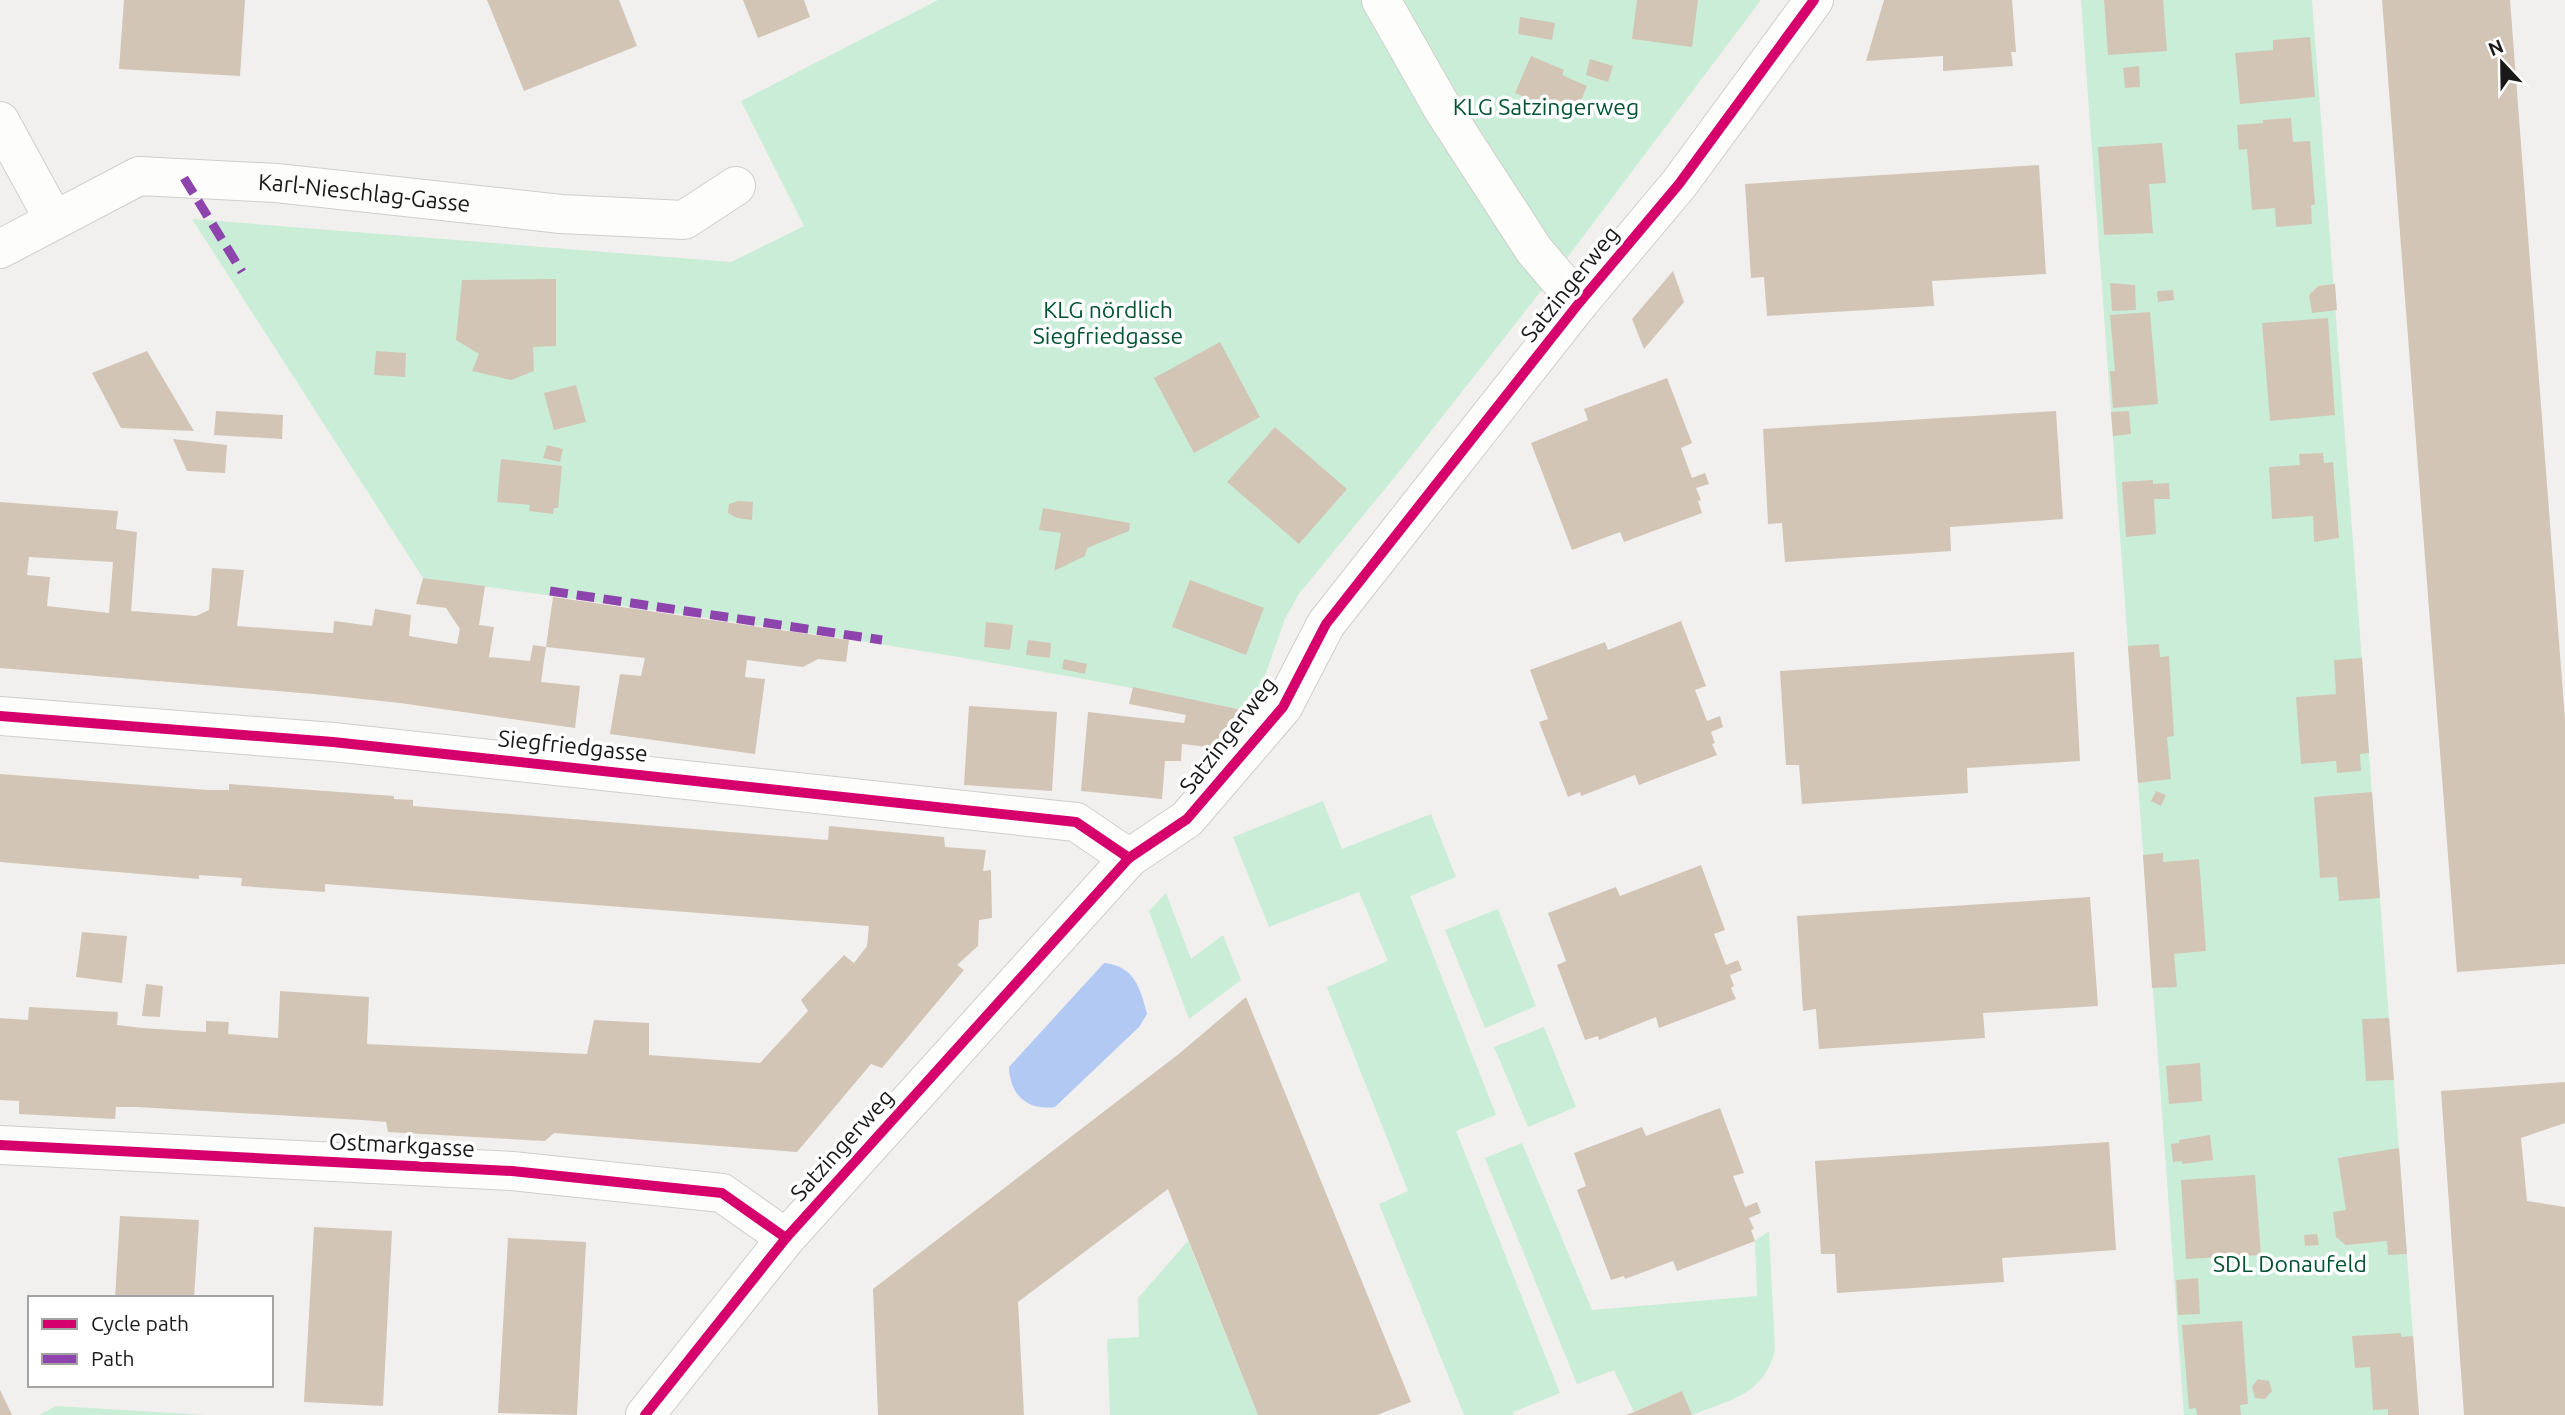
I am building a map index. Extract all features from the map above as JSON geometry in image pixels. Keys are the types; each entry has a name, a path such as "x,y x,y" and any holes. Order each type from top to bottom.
{"street":[{"path":"1381,0 1444,111 1534,250 1579,303"},
{"name":"Satzingerweg","path":"645,1415 786,1238 1129,858 1187,819 1283,707 1326,624 1579,303 1679,184 1814,0"},
{"path":"0,121 54,220"},
{"name":"Karl-Nieschlag-Gasse","path":"0,249 139,176 276,183 561,214 684,220 736,187"},
{"name":"Siegfriedgasse","path":"0,716 333,742 1076,822 1129,858"},
{"name":"Ostmarkgasse","path":"0,1145 512,1171 722,1193 786,1238"}],"green space":[{"name":"KLG nördlich Siegfriedgasse","path":"938,0 1761,0 1567,258 1298,595 1285,619 1263,681 1247,711 940,654 423,578 192,219 731,262 804,226 741,101"},
{"name":"SDL Donaufeld","path":"2081,0 2312,0 2419,1415 2184,1415"},
{"path":"1323,801 1342,849 1431,814 1456,877 1410,896 1496,1115 1456,1131 1560,1393 1513,1412 1514,1415 1464,1415 1379,1204 1408,1191 1327,987 1388,961 1359,892 1269,927 1233,837"},
{"path":"1166,893 1191,959 1223,935 1241,980 1189,1019 1149,911"},
{"path":"1498,909 1536,1006 1485,1028 1445,930"},
{"path":"1544,1027 1576,1107 1528,1127 1494,1047"},
{"path":"1522,1143 1592,1310 1757,1296 1755,1241 1769,1231 1775,1350 1763,1377 1754,1386 1732,1400 1692,1415 1682,1391 1634,1412 1614,1370 1577,1384 1485,1158"},
{"path":"1188,1241 1258,1415 1110,1415 1107,1339 1139,1337 1138,1298"},
{"path":"56,1406 205,1415 39,1415"}],"water":[{"path":"1104,963 1129,973 1142,995 1147,1014 1139,1027 1055,1107 1045,1108 1028,1103 1013,1086 1009,1067"}],"building":[{"path":"124,0 245,0 240,76 119,69"},
{"path":"487,0 619,0 637,46 524,91"},
{"path":"743,0 804,0 810,17 758,38"},
{"path":"1637,0 1698,0 1692,47 1632,39"},
{"path":"1884,0 2012,0 2016,52 2011,52 2013,66 1943,71 1943,56 1866,61"},
{"path":"2104,0 2163,0 2167,51 2108,55"},
{"path":"2382,0 2510,0 2565,720 2565,964 2457,972"},
{"path":"1520,17 1555,23 1552,40 1518,34"},
{"path":"2310,37 2315,97 2240,104 2235,53 2273,50 2273,40"},
{"path":"1531,56 1564,70 1562,75 1587,86 1573,121 1548,110 1549,107 1515,93"},
{"path":"1590,59 1613,66 1608,82 1586,75"},
{"path":"2139,66 2140,87 2125,88 2123,68"},
{"path":"2291,118 2293,142 2310,141 2315,205 2311,205 2312,224 2276,227 2275,208 2252,210 2247,149 2239,150 2237,125"},
{"path":"2162,143 2166,183 2149,184 2153,233 2104,235 2098,147"},
{"path":"2039,165 2046,274 1932,281 1934,306 1767,316 1764,277 1751,278 1745,184"},
{"path":"1673,271 1684,302 1644,349 1632,319"},
{"path":"556,279 556,346 533,347 534,371 511,380 472,371 479,354 456,340 462,280"},
{"path":"2110,283 2135,285 2136,310 2112,311"},
{"path":"2335,284 2337,310 2312,313 2309,295 2318,286"},
{"path":"2173,290 2174,300 2158,302 2157,291"},
{"path":"2150,312 2158,404 2113,408 2110,371 2115,371 2110,315"},
{"path":"2328,318 2335,415 2270,421 2262,323"},
{"path":"1220,342 1260,417 1194,453 1154,378"},
{"path":"147,351 194,431 121,428 92,373"},
{"path":"376,351 406,353 405,377 374,375"},
{"path":"1667,378 1692,443 1681,448 1692,478 1705,473 1709,484 1696,488 1702,513 1624,542 1620,532 1572,550 1531,443 1588,420 1584,409"},
{"path":"576,385 586,422 554,430 544,393"},
{"path":"216,411 283,415 282,439 214,435"},
{"path":"2056,411 2063,519 1950,527 1951,551 1785,562 1782,523 1768,524 1763,429"},
{"path":"2129,411 2131,434 2113,436 2111,412"},
{"path":"1275,427 1347,489 1299,544 1227,482"},
{"path":"173,439 227,445 225,473 187,471"},
{"path":"547,445 563,449 560,462 543,458"},
{"path":"2323,453 2324,463 2333,462 2339,538 2314,542 2313,516 2272,519 2269,467 2300,465 2299,454"},
{"path":"501,459 562,466 558,508 554,508 553,514 529,511 530,505 497,502"},
{"path":"2153,480 2153,484 2169,483 2170,499 2154,499 2156,534 2126,537 2122,482"},
{"path":"738,501 753,502 752,520 737,518 728,513 729,504"},
{"path":"0,502 118,511 116,529 137,532 131,611 196,616 209,610 212,568 244,570 237,626 333,633 334,621 372,626 375,609 411,615 409,636 457,644 460,629 446,608 416,604 423,578 485,586 479,625 494,627 489,657 530,661 533,645 546,647 541,682 580,686 575,728 325,695 0,668","holes":["29,557 113,562 109,613 47,606 50,577 27,575"]},
{"path":"1043,508 1130,523 1129,531 1087,548 1085,556 1054,571 1061,533 1039,530"},
{"path":"1190,580 1264,608 1246,655 1172,627"},
{"path":"553,597 849,640 846,662 818,659 803,667 747,660 745,677 765,679 755,754 610,734 620,674 641,676 645,658 546,647"},
{"path":"1681,621 1706,686 1695,690 1707,721 1720,716 1723,727 1711,732 1717,755 1639,785 1635,775 1581,796 1580,792 1568,797 1539,722 1548,719 1530,670 1605,642 1608,650"},
{"path":"986,622 1013,625 1010,650 984,647"},
{"path":"1028,640 1051,643 1050,658 1026,655"},
{"path":"2159,644 2160,657 2169,656 2174,736 2167,737 2171,779 2138,783 2128,646"},
{"path":"2074,652 2080,761 1967,768 1968,793 1802,804 1799,765 1786,765 1780,671"},
{"path":"2362,658 2369,753 2360,754 2361,771 2337,773 2336,761 2301,764 2296,697 2336,694 2334,660"},
{"path":"1064,659 1087,664 1085,674 1062,669"},
{"path":"1133,687 1247,711 1216,748 1182,744 1181,761 1165,761 1162,799 1081,791 1088,712 1184,723 1186,715 1129,704"},
{"path":"969,706 1057,712 1052,791 964,785"},
{"path":"0,774 208,790 229,790 229,784 394,796 394,799 413,800 413,806 828,840 829,826 944,837 945,847 986,850 983,871 991,870 992,918 979,920 978,946 957,965 964,970 882,1068 871,1064 797,1152 554,1133 545,1141 388,1132 386,1122 137,1107 116,1107 115,1119 19,1114 19,1101 0,1100 0,1018 28,1020 29,1007 118,1012 117,1025 142,1028 206,1032 206,1021 229,1022 228,1034 278,1038 280,991 369,997 367,1044 587,1054 594,1020 649,1023 649,1055 760,1063 808,1011 801,1000 844,955 854,963 867,946 869,926 325,884 325,892 241,886 242,878 199,875 199,879 0,862"},
{"path":"2156,791 2166,795 2161,806 2151,801"},
{"path":"2372,792 2380,898 2339,901 2337,877 2320,878 2314,797"},
{"path":"2163,853 2163,862 2199,859 2206,951 2174,954 2177,987 2152,988 2143,855"},
{"path":"1701,865 1725,930 1714,934 1726,965 1738,960 1742,970 1730,975 1734,986 1731,988 1736,999 1659,1028 1656,1017 1599,1040 1598,1036 1585,1040 1557,965 1566,961 1548,913 1616,887 1620,896"},
{"path":"2090,897 2098,1006 1983,1013 1985,1038 1819,1049 1816,1009 1803,1011 1797,916"},
{"path":"82,932 127,936 122,983 76,977"},
{"path":"146,984 163,986 160,1017 142,1016"},
{"path":"1246,997 1411,1402 1377,1415 1258,1415 1168,1189 1018,1302 1024,1415 878,1415 873,1289 1180,1053"},
{"path":"2389,1018 2394,1080 2366,1081 2362,1019"},
{"path":"2200,1063 2202,1101 2169,1104 2166,1066"},
{"path":"2565,1082 2565,1123 2521,1138 2527,1201 2565,1207 2565,1415 2464,1415 2441,1091"},
{"path":"1720,1108 1744,1173 1733,1176 1745,1207 1757,1202 1761,1213 1749,1218 1755,1241 1677,1271 1673,1261 1625,1279 1624,1276 1611,1280 1577,1190 1586,1186 1574,1153 1642,1127 1646,1136"},
{"path":"2210,1135 2213,1160 2182,1164 2182,1161 2173,1162 2171,1144"},
{"path":"2109,1142 2116,1250 2002,1258 2004,1282 1837,1293 1835,1254 1821,1254 1815,1161"},
{"path":"2399,1148 2407,1254 2388,1255 2387,1241 2346,1245 2336,1237 2333,1212 2346,1210 2338,1158"},
{"path":"2255,1175 2261,1255 2186,1259 2181,1180"},
{"path":"120,1216 199,1220 194,1296 115,1296"},
{"path":"314,1227 392,1231 383,1406 304,1402"},
{"path":"2317,1234 2319,1245 2305,1246 2304,1235"},
{"path":"508,1238 586,1242 577,1415 498,1413"},
{"path":"2198,1278 2200,1314 2178,1315 2176,1280"},
{"path":"2242,1321 2248,1404 2240,1405 2241,1415 2197,1415 2196,1408 2189,1409 2182,1325"},
{"path":"2401,1333 2401,1337 2413,1336 2419,1415 2388,1415 2388,1409 2373,1410 2370,1367 2355,1368 2352,1336"},
{"path":"2258,1379 2269,1381 2272,1391 2265,1399 2255,1398 2252,1387"},
{"path":"0,1390 12,1415 0,1415"},
{"path":"1682,1391 1692,1415 1626,1415 1634,1412"}],"marked path":[{"path":"184,178 242,272"},
{"path":"550,591 882,640"}],"cycle path":[{"path":"645,1415 786,1238 1129,858 1187,819 1283,707 1326,624 1579,303 1679,184 1814,0"},
{"path":"0,716 333,742 1076,822 1129,858"},
{"path":"0,1145 512,1171 722,1193 786,1238"}],"park label":[{"name":"KLG Satzingerweg","path":"1546,107"}]}
